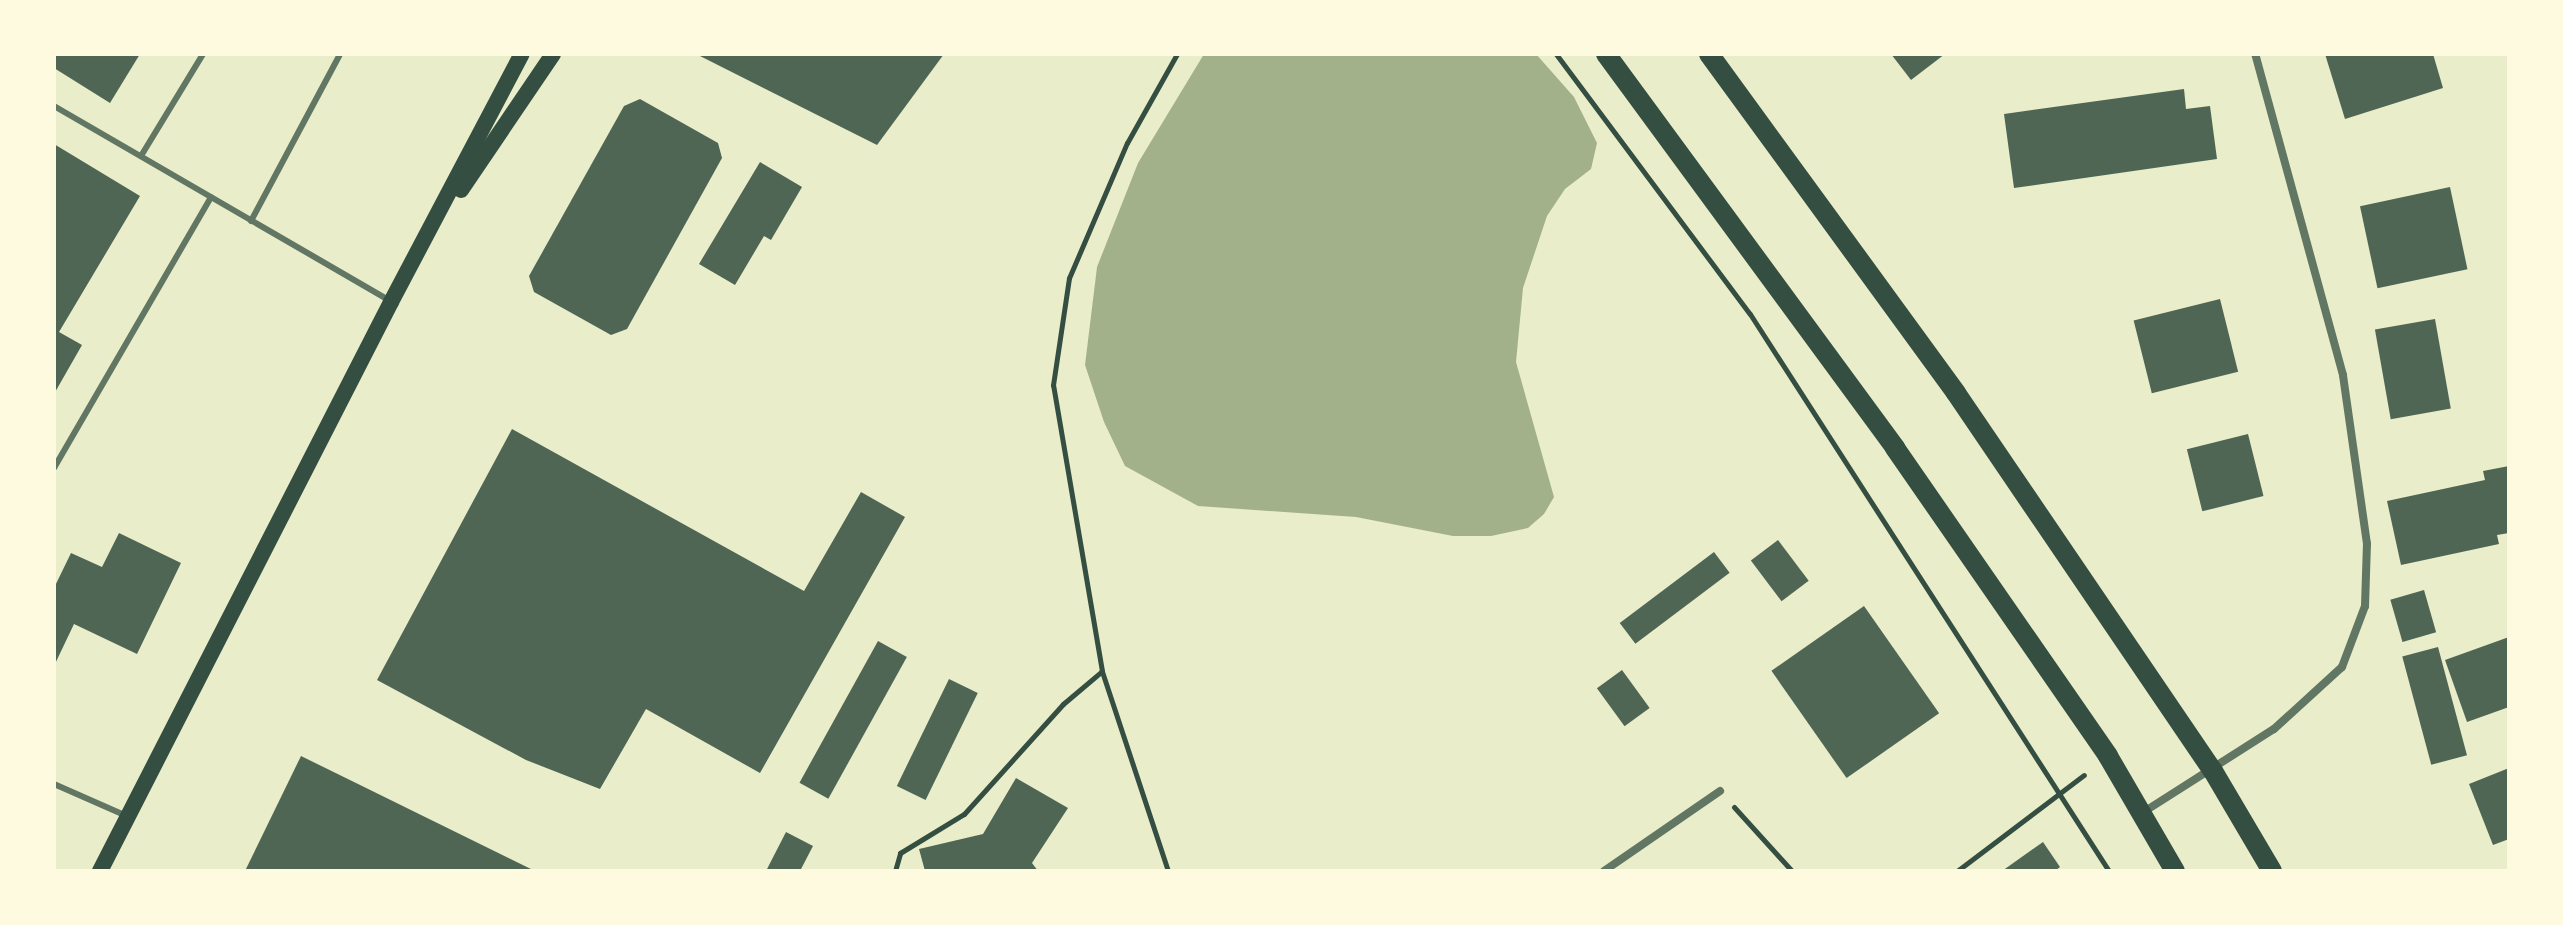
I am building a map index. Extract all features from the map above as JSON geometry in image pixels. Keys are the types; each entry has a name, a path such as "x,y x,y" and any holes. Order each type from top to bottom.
{"main road":[{"path":"100,871 391,302 522,54"},
{"path":"417,254 553,54"},
{"path":"1606,54 1895,448 2108,756 2175,871"},
{"path":"1709,54 1956,393 2213,771 2272,871"}],"street":[{"path":"2142,813 2213,771 2274,729 2342,667 2365,606 2367,544 2343,375 2255,54"},
{"path":"1604,871 1720,791"}],"lane":[{"path":"141,156 203,54"},
{"path":"251,221 340,54"},
{"path":"54,106 391,302"},
{"path":"54,468 211,197"},
{"path":"54,784 127,816"}],"path":[{"path":"1168,871 1102,671 1053,385 1069,278 1127,143 1177,54"},
{"path":"1556,54 1750,314 2109,871"},
{"path":"895,871 900,853 964,814 1063,704 1102,671"},
{"path":"1957,871 2108,756"},
{"path":"1720,791 1792,871"}],"shaded area":[{"path":"1204,54 1536,54 1574,97 1597,143 1591,169 1565,189 1547,216 1523,288 1516,362 1554,497 1544,514 1528,528 1491,536 1453,536 1356,517 1198,506 1125,466 1104,422 1085,365 1097,267 1138,163"}],"building":[{"path":"54,54 140,54 110,103 54,68"},
{"path":"696,54 944,54 877,145"},
{"path":"1891,54 1945,54 1911,80"},
{"path":"2325,54 2433,54 2443,88 2345,119"},
{"path":"2184,89 2186,109 2210,106 2217,159 2014,188 2004,114"},
{"path":"640,99 718,143 722,158 627,329 611,335 534,292 529,276 624,106"},
{"path":"54,144 140,196 59,332 82,345 54,394"},
{"path":"760,162 802,187 771,240 764,236 735,285 699,264"},
{"path":"2450,187 2467,269 2377,288 2360,206"},
{"path":"2220,299 2238,372 2152,393 2134,321"},
{"path":"2435,319 2451,409 2391,419 2375,330"},
{"path":"512,429 804,591 861,492 905,517 760,773 646,709 600,789 526,760 377,680"},
{"path":"2248,434 2263,496 2202,511 2187,449"},
{"path":"2509,466 2509,533 2497,535 2499,544 2401,565 2387,501 2485,480 2483,471"},
{"path":"119,533 181,563 137,654 74,624 54,666 54,588 71,553 102,567"},
{"path":"1778,540 1809,581 1782,601 1751,560"},
{"path":"1714,552 1730,573 1635,644 1620,623"},
{"path":"2424,590 2436,632 2402,642 2390,600"},
{"path":"1864,606 1939,713 1847,778 1771,671"},
{"path":"2509,637 2509,707 2467,722 2445,660"},
{"path":"878,641 907,657 828,799 799,783"},
{"path":"2438,647 2467,755 2431,765 2402,657"},
{"path":"1622,670 1650,708 1625,726 1597,688"},
{"path":"949,679 978,693 926,800 897,786"},
{"path":"301,756 356,783 535,871 245,871"},
{"path":"2509,768 2509,839 2493,845 2469,784"},
{"path":"1016,778 1068,808 1032,863 1038,871 925,871 919,849 983,834"},
{"path":"786,832 813,846 800,871 766,871"},
{"path":"2043,842 2060,867 2055,871 2002,871"}]}
